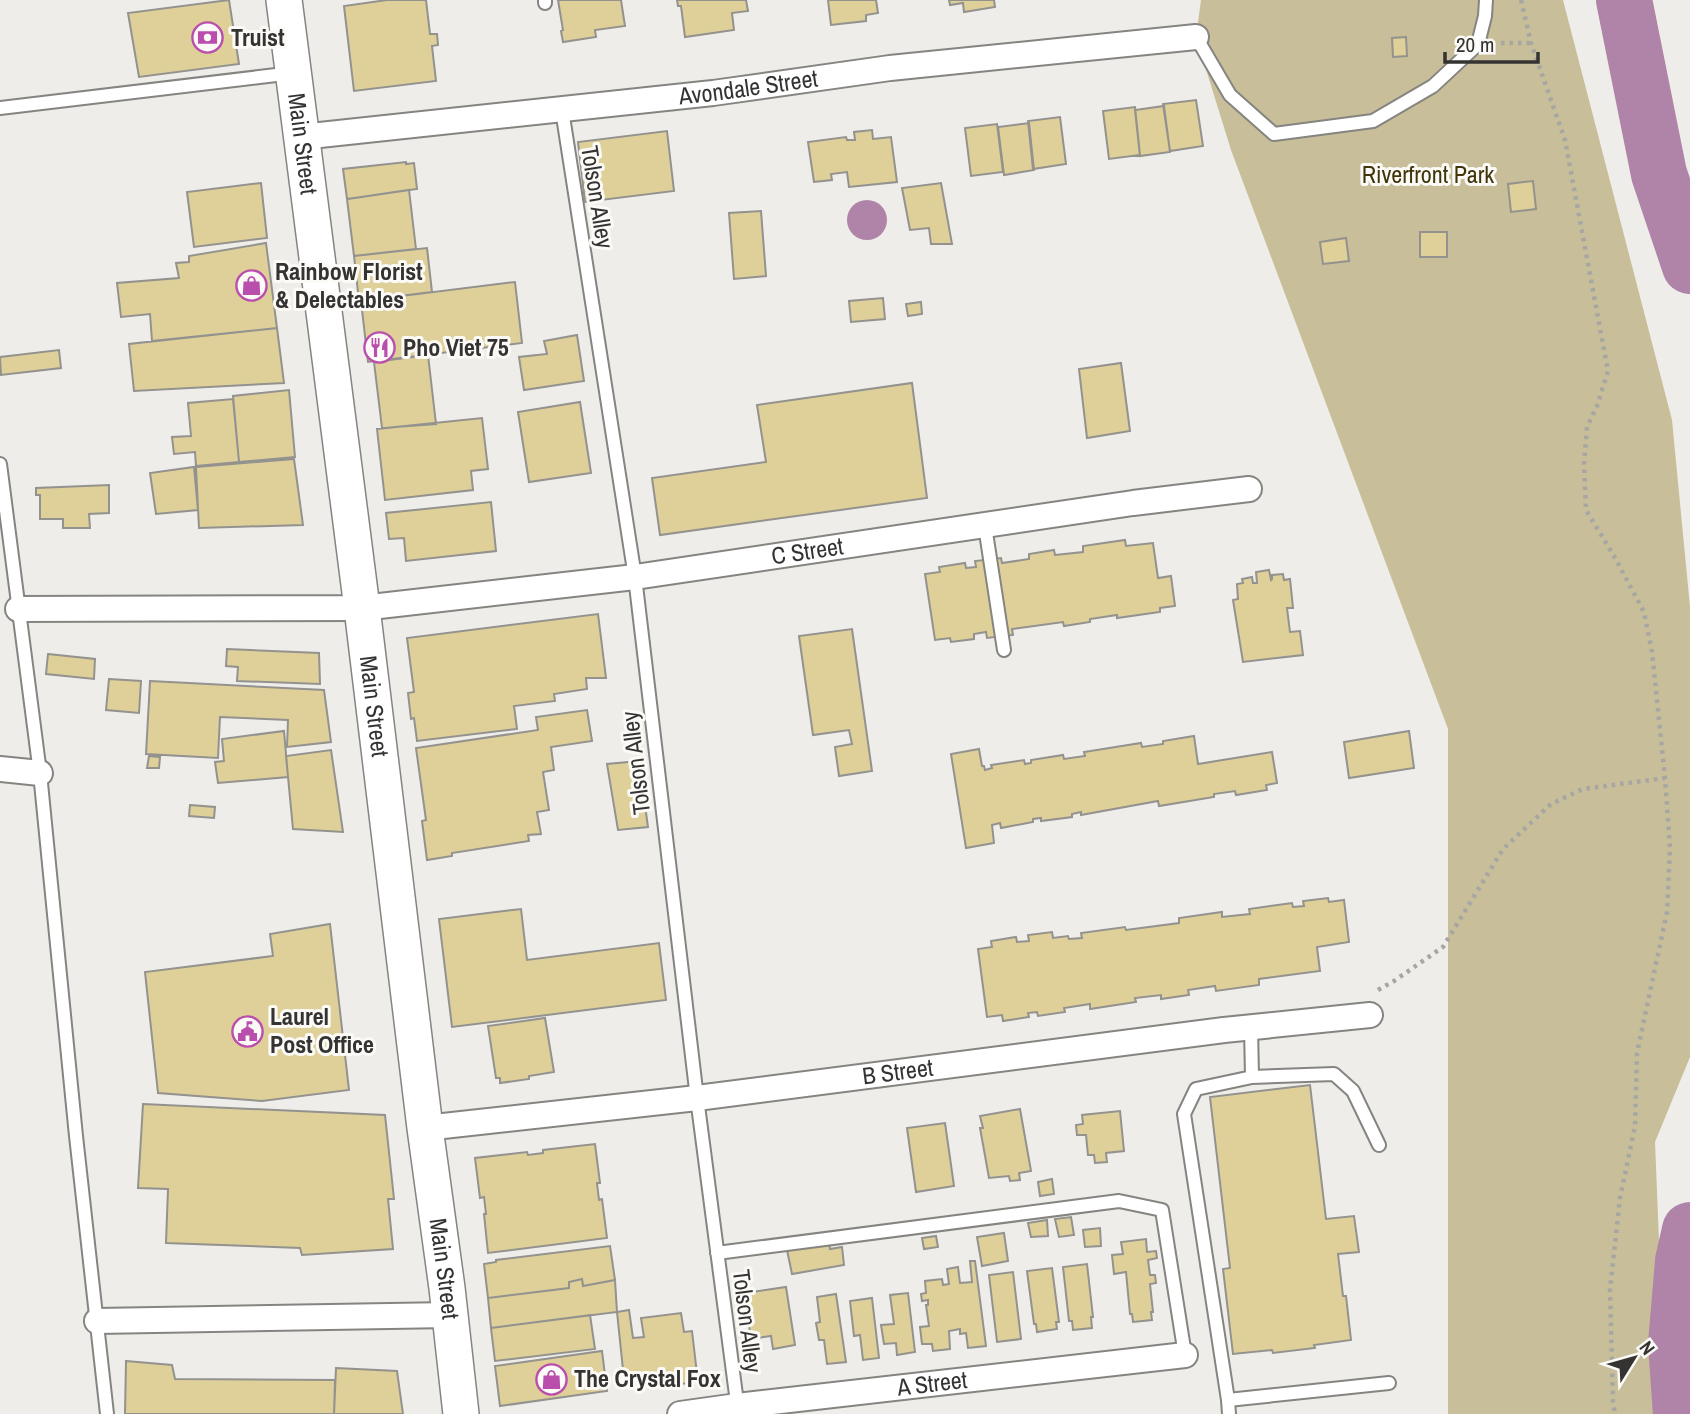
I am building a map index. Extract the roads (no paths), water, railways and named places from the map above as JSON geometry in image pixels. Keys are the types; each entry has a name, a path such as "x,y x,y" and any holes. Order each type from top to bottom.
{"street":[{"name":"Main Street","path":"284,0 461,1414"},
{"name":"Avondale Street","path":"301,137 713,93 890,68 1196,37"},
{"name":"C Street","path":"19,609 362,608 635,577 1133,503 1250,489"},
{"path":"0,769 40,773"},
{"name":"B Street","path":"425,1128 697,1098 1251,1027 1370,1015"},
{"path":"97,1321 450,1315"},
{"name":"A Street","path":"680,1414 738,1410 1185,1355"}],"lane":[{"path":"1196,37 1230,95 1274,134 1373,121 1433,86 1478,44 1486,16 1486,0"},
{"path":"0,108 293,74"},
{"name":"Tolson Alley","path":"562,110 635,577 697,1098 738,1410"},
{"path":"0,464 40,773 107,1414"},
{"path":"985,526 1004,650"},
{"path":"1251,1027 1252,1077"},
{"path":"1229,1414 1184,1114 1196,1089 1252,1077 1334,1074 1353,1091 1378,1145"},
{"path":"717,1253 1119,1201 1162,1210 1185,1355"},
{"path":"1228,1400 1389,1383"}],"waterway":[{"path":"1624,0 1659,174 1690,266"},
{"path":"1681,1414 1676,1344 1683,1261 1690,1230"}],"place":[{"name":"Truist","path":"208,38"},
{"name":"Rainbow Florist & Delectables","path":"252,286"},
{"name":"Pho Viet 75","path":"380,348"},
{"name":"Laurel Post Office","path":"247,1031"},
{"name":"The Crystal Fox","path":"551,1379"}],"park label":[{"name":"Riverfront Park","path":"1428,175"}]}
